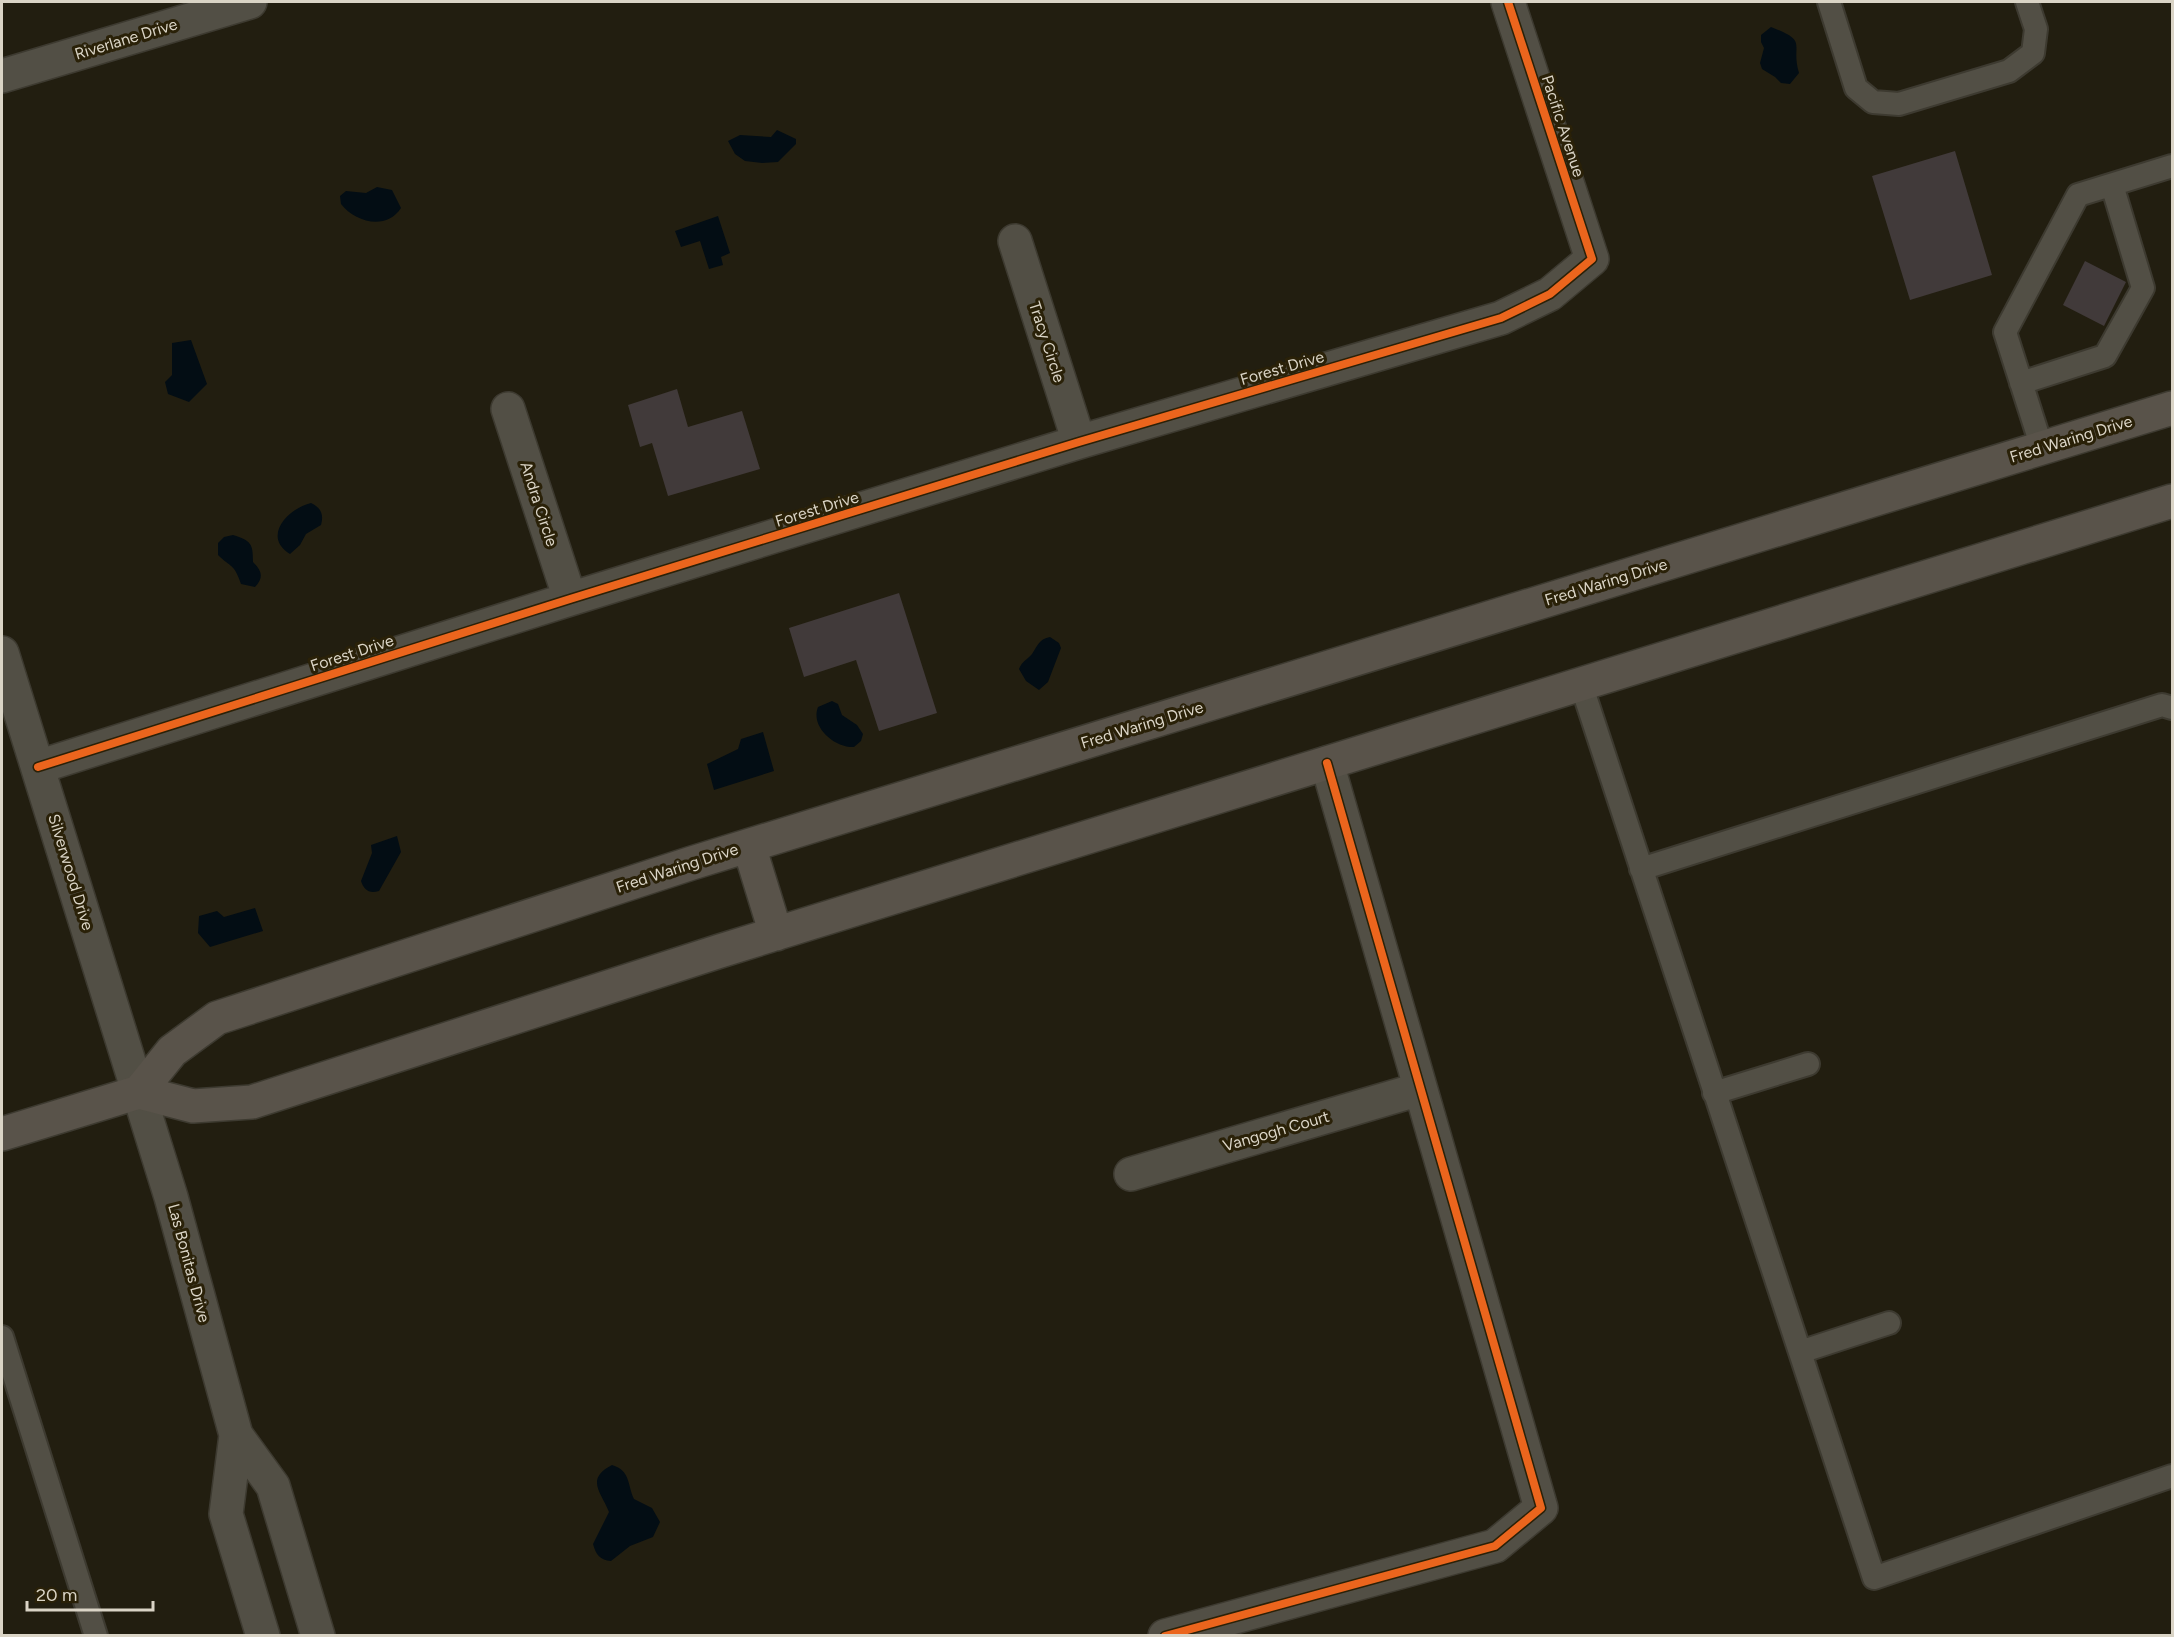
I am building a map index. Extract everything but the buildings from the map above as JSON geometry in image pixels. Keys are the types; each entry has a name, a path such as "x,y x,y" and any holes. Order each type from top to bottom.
{"main road":[{"name":"Fred Waring Drive","path":"139,1092 172,1051 217,1018 749,846 2172,408"},
{"path":"2,1134 139,1092 193,1106 252,1102 776,934 2172,501"},
{"path":"749,846 776,934"}],"street":[{"name":"Riverlane Drive","path":"2,76 250,2"},
{"name":"Pacific Avenue","path":"1508,2 1593,259"},
{"name":"Tracy Circle","path":"1015,241 1079,442"},
{"name":"Forest Drive","path":"38,767 570,599 1079,442 1501,318 1550,294 1593,259"},
{"name":"Andra Circle","path":"508,409 570,599"},
{"name":"Silverwood Drive","path":"2,653 12,721 38,767 139,1092"},
{"path":"1165,1635 1495,1546 1541,1508 1327,763"},
{"name":"Vangogh Court","path":"1131,1174 1420,1089"},
{"name":"Las Bonitas Drive","path":"139,1092 171,1197 236,1435 273,1486 318,1635"},
{"name":"Las Bonitas Drive","path":"236,1435 226,1514 263,1635"}],"lane":[{"path":"1829,2 1856,88 1873,102 1899,104 2009,71 2034,53 2036,28 2027,2"},
{"path":"2042,448 2005,332 2078,195 2172,166"},
{"path":"2021,383 2105,356 2144,288 2112,185"},
{"path":"1581,684 1874,1578 2172,1476"},
{"path":"1641,869 2162,705 2172,708"},
{"path":"1714,1093 1808,1064"},
{"path":"1800,1352 1889,1323"},
{"path":"2,1337 96,1635"}],"shaded area":[{"path":"1771,27 1795,40 1799,73 1790,84 1781,83 1762,69 1760,63 1764,48 1761,35"},
{"path":"777,130 796,139 796,144 778,162 745,161 735,154 728,141 740,135 771,137"},
{"path":"377,187 392,190 401,208 387,220 379,222 362,219 341,204 340,196 346,191 366,193"},
{"path":"718,216 730,253 721,257 723,265 709,269 700,241 681,247 675,231"},
{"path":"191,340 207,384 189,402 168,394 165,382 172,375 172,343"},
{"path":"311,503 321,512 321,525 306,534 300,545 290,554 278,540 281,524 294,511"},
{"path":"233,535 250,544 253,562 261,574 255,587 241,584 234,569 218,555 218,543 224,537"},
{"path":"1050,637 1059,643 1061,648 1048,682 1039,690 1026,681 1019,669 1037,645"},
{"path":"832,701 838,704 842,715 857,725 863,734 861,741 854,747 839,744 821,729 816,715 818,707"},
{"path":"763,732 774,771 714,790 707,764 738,749 741,739"},
{"path":"397,836 401,852 379,891 367,890 361,881 372,853 371,845"},
{"path":"255,908 263,931 210,947 198,933 199,916 217,911 224,917"},
{"path":"612,1465 625,1474 634,1499 652,1508 660,1522 653,1537 630,1546 611,1561 599,1556 593,1544 609,1512 599,1492 597,1481 599,1475"}],"cycle path":[{"path":"38,767 570,599 1079,442 1501,318 1550,294 1592,259 1508,2"},
{"path":"1165,1636 1495,1546 1541,1508 1327,763"}]}
